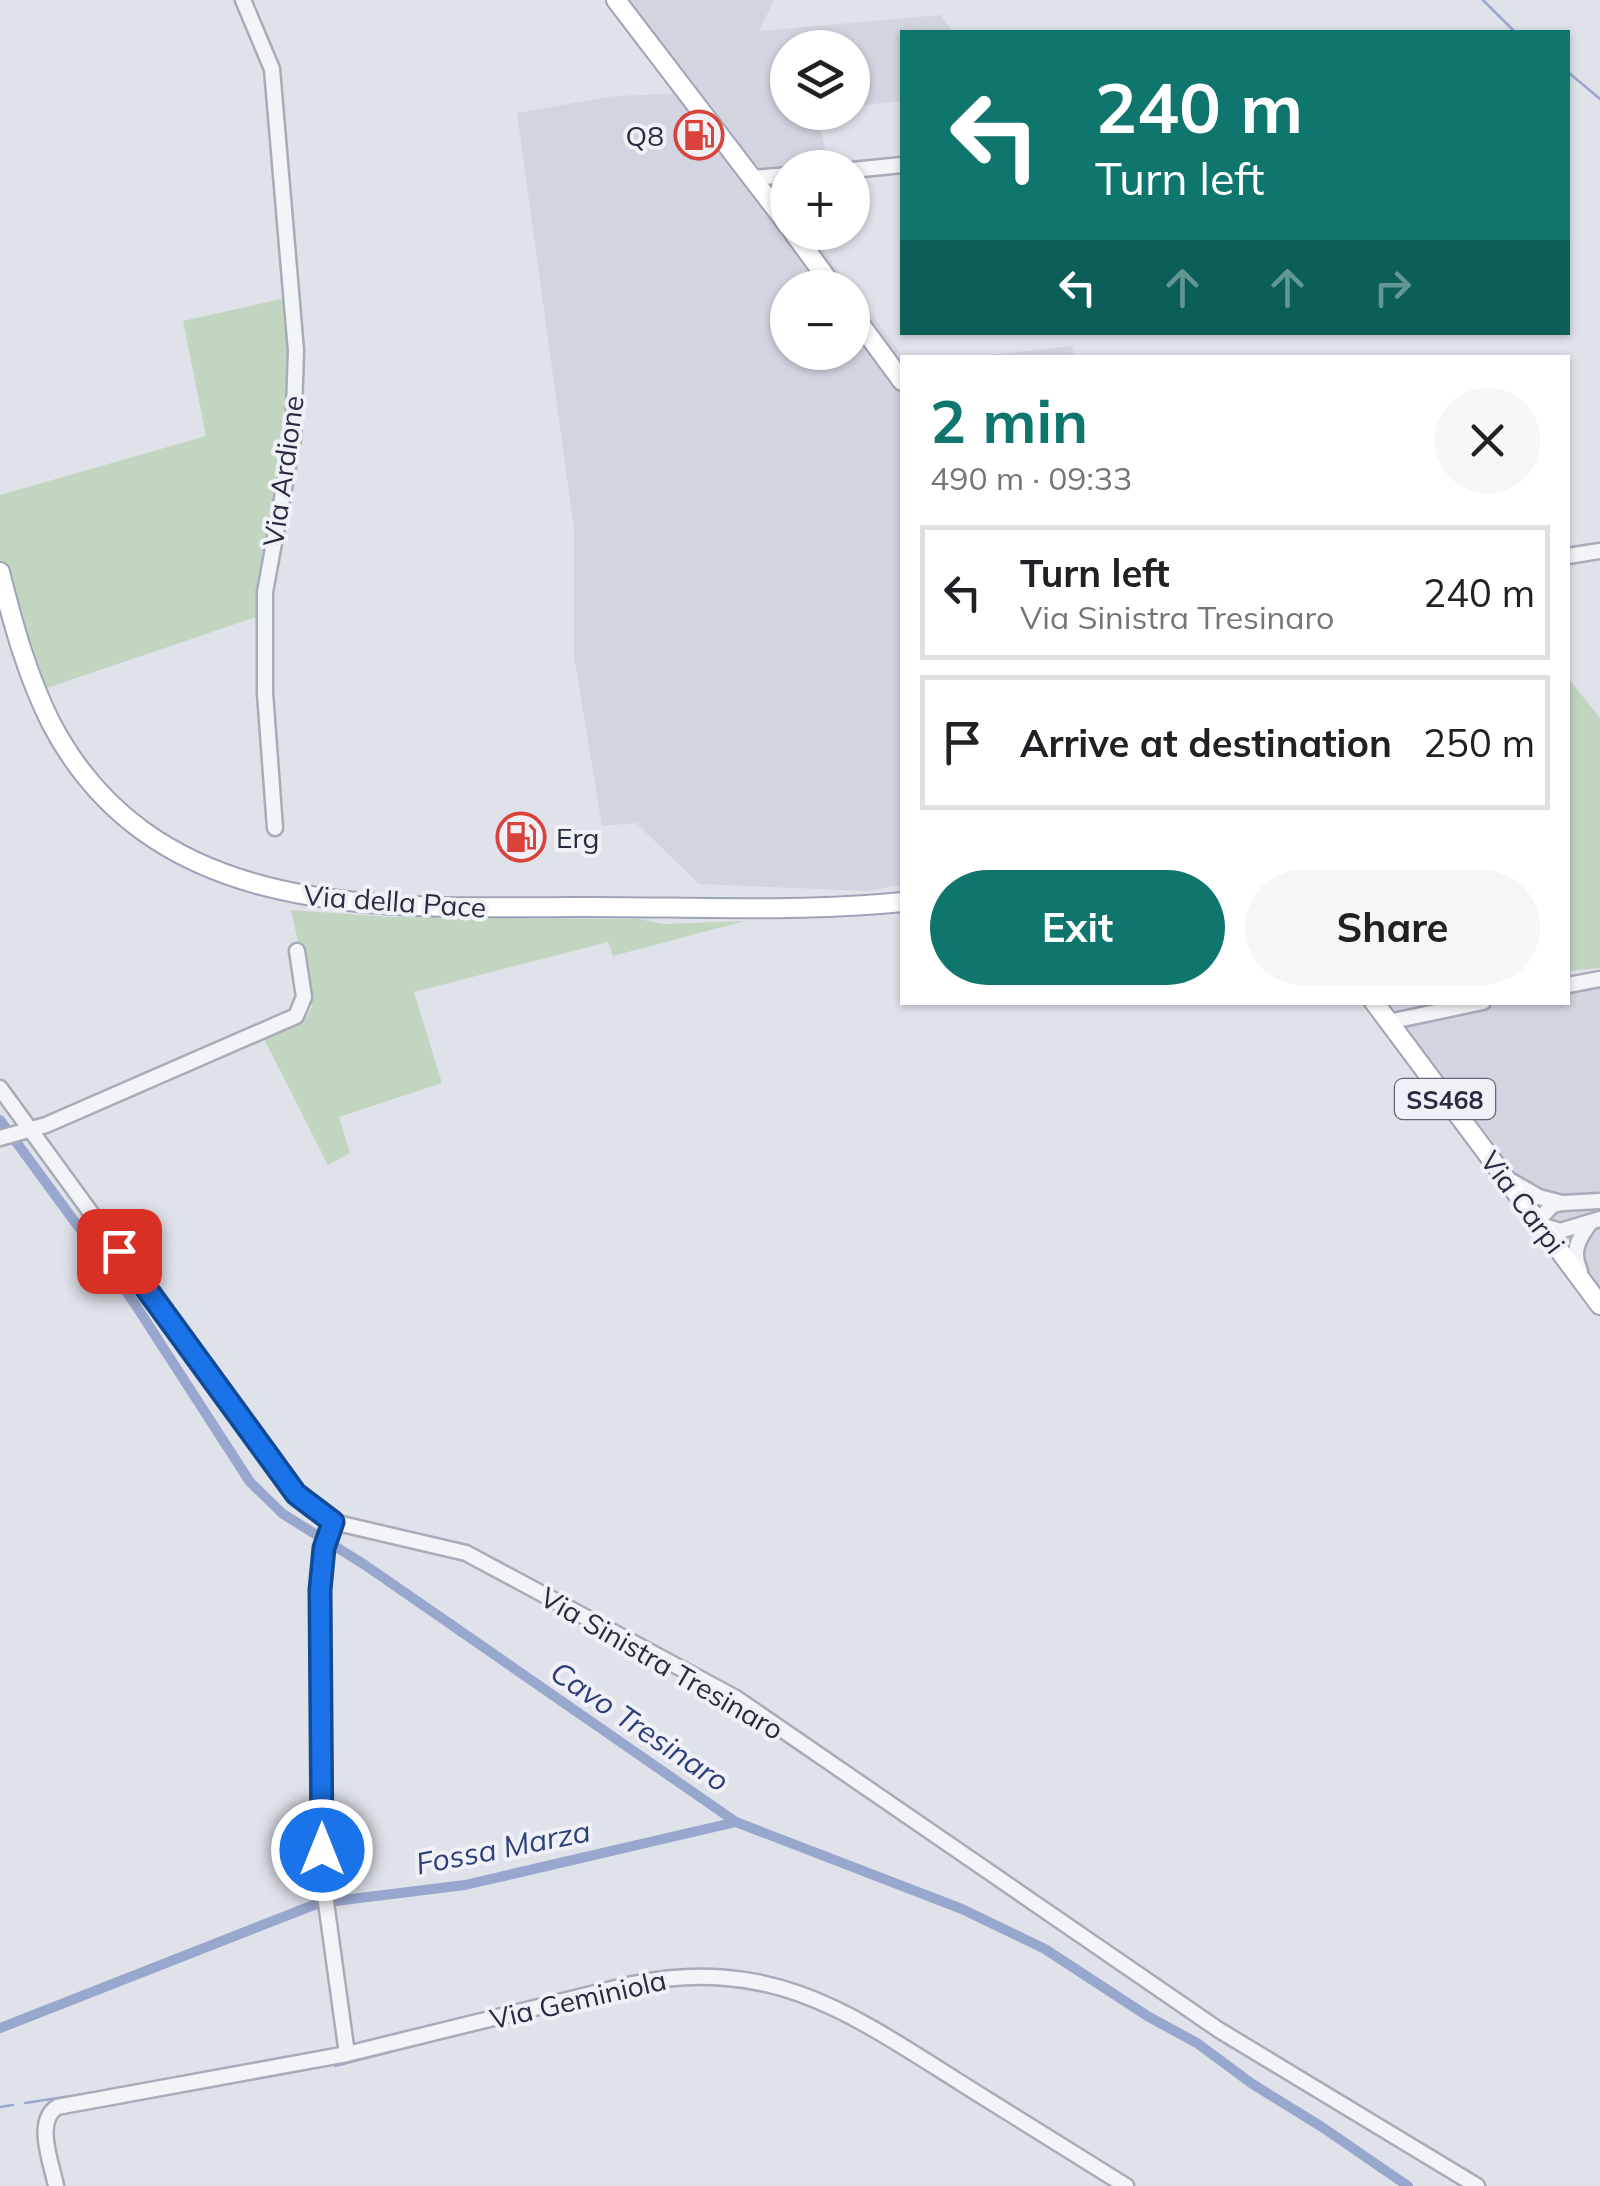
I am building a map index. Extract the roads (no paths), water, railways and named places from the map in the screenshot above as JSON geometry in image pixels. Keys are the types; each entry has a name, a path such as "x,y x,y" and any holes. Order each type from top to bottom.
{"main road":[{"path":"616,0 770,201"},
{"path":"870,337 900,378"},
{"name":"Via della Pace","path":"0,572 31,678 68,751 109,800 137,824 188,858 218,872 290,894 402,906 791,906 900,902"},
{"name":"Via Carpi","path":"1376,1005 1600,1305"}],"street":[{"name":"Via Ardione","path":"242,0 272,69 296,351 293,439 264,592 265,693 274,828"},
{"path":"870,168 900,165"},
{"path":"753,178 770,177"},
{"path":"1570,556 1598,551"},
{"path":"1,1138 296,1016 304,998 297,951"},
{"path":"1570,985 1600,979"},
{"path":"1388,1022 1469,1005"},
{"name":"Via Sinistra Tresinaro","path":"0,1088 329,1535 466,1553 736,1698 1219,2030 1478,2186"},
{"path":"1504,1174 1539,1197 1563,1203 1600,1201"},
{"path":"1563,1203 1546,1210 1541,1225 1560,1231 1596,1221"},
{"path":"1588,1289 1574,1254 1579,1239 1596,1221"},
{"path":"329,1535 320,1590 326,1901 347,2054"},
{"name":"Via Geminiola","path":"56,2186 46,2116 64,2105 347,2054 678,1976 738,1978 800,1992 842,2010 1118,2184"}],"waterway":[{"path":"1483,0 1513,30"},
{"path":"1570,74 1600,99"},
{"name":"Cavo Tresinaro","path":"0,1120 133,1301 250,1482 283,1514 365,1565 736,1822 962,1909 1045,1949 1149,2017 1197,2043 1408,2186"},
{"name":"Fossa Marza","path":"0,2028 319,1903 465,1885 736,1822"},
{"path":"335,2066 561,2008"},
{"path":"274,2060 327,2050"},
{"path":"25,2103 137,2086"},
{"path":"0,2107 13,2105"},
{"path":"1049,2146 1096,2176"}],"place":[{"name":"Q8","path":"699,135"},
{"name":"Erg","path":"521,837"}]}
